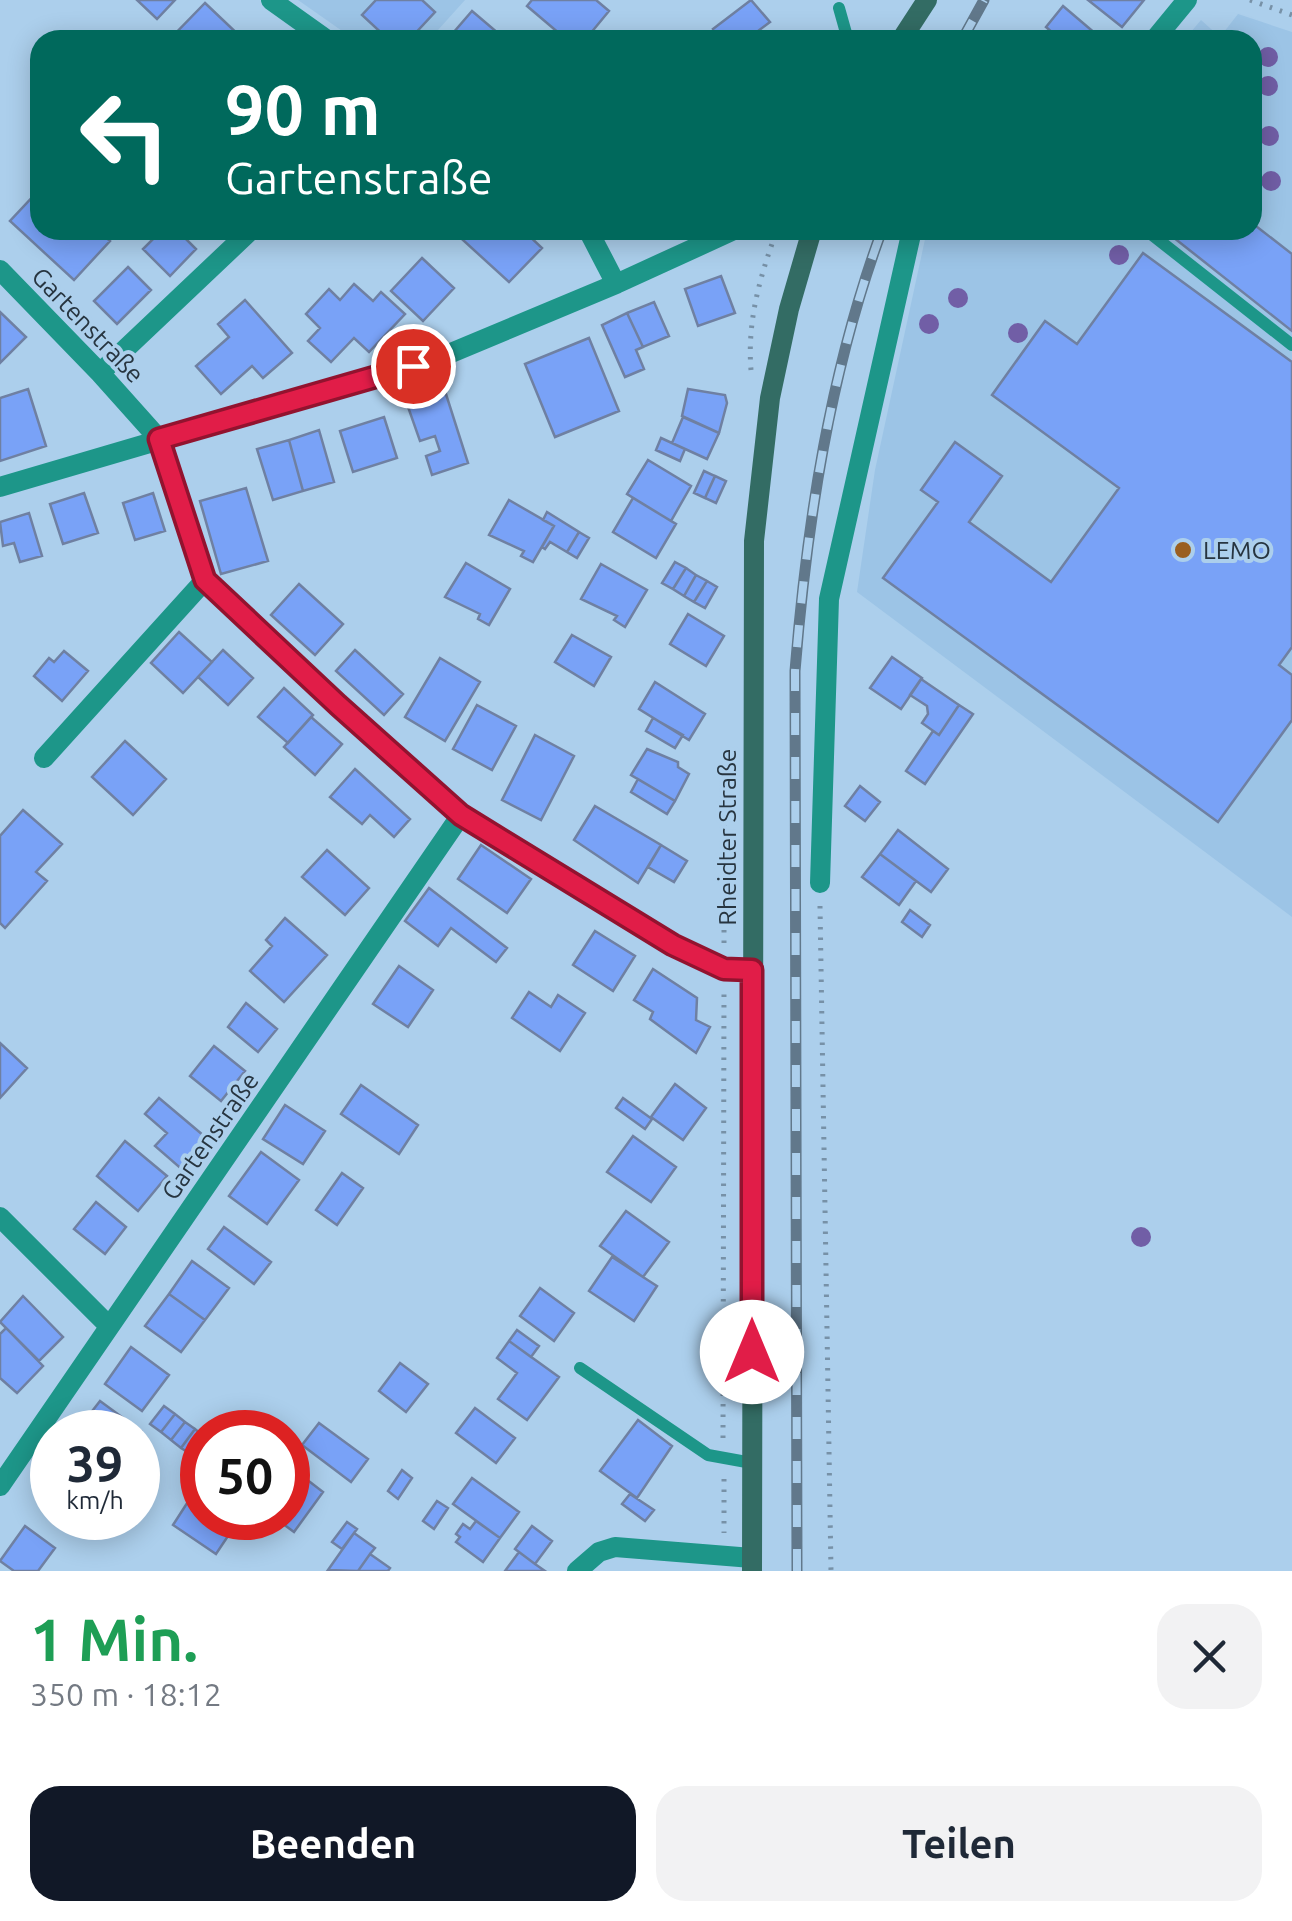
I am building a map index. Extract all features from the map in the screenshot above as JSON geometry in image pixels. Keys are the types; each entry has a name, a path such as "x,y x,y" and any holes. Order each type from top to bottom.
{"main road":[{"path":"908,30 927,0"},
{"name":"Rheidter Straße","path":"752,1564 754,541 770,398 809,240"}],"street":[{"path":"271,0 312,30"},
{"path":"1162,30 1187,0"},
{"path":"100,373 241,240"},
{"path":"593,240 616,284"},
{"path":"0,488 439,358 712,240"},
{"path":"820,883 830,599 910,240"},
{"name":"Gartenstraße","path":"0,270 159,439 205,580 338,705 461,815 673,945 724,969 752,970"},
{"path":"44,758 205,580"},
{"name":"Gartenstraße","path":"0,1486 461,815"},
{"path":"0,1217 109,1326"},
{"path":"577,1571 600,1552 615,1547 752,1564"}],"lane":[{"path":"839,8 845,30"},
{"path":"1159,240 1292,346"},
{"path":"580,1368 708,1455 752,1463"}],"path":[{"path":"1250,0 1292,16"},
{"path":"820,883 831,1571"}],"shaded area":[{"path":"298,0 465,0 438,30 341,30"},
{"path":"1238,14 1292,32 1292,917 857,592 875,470 925,240 1262,240 1262,30 1225,30"},
{"path":"1201,20 1212,30 1192,30"}],"building":[{"path":"137,0 175,0 157,19"},
{"path":"376,0 422,0 435,12 418,30 378,30 362,15"},
{"path":"532,0 596,0 609,11 593,30 555,30 527,6"},
{"path":"751,0 770,22 759,30 713,29"},
{"path":"1088,0 1144,0 1122,27"},
{"path":"205,3 233,30 179,30"},
{"path":"1063,6 1091,30 1049,30 1046,27"},
{"path":"472,11 494,30 456,30"},
{"path":"30,200 30,239 10,221"},
{"path":"1262,231 1292,254 1292,331 1177,240 1262,240"},
{"path":"31,240 110,241 74,280"},
{"path":"152,240 187,240 196,249 170,276 143,249"},
{"path":"463,240 534,240 542,248 509,282"},
{"name":"LEMO","path":"1143,253 1292,362 1292,647 1279,665 1292,675 1292,720 1218,822 883,578 938,502 921,490 955,442 1002,476 969,522 1051,582 1119,488 992,395 1045,321 1077,344"},
{"path":"422,258 454,288 423,321 391,291"},
{"path":"128,267 151,290 117,324 94,301"},
{"path":"721,276 735,313 698,326 685,289"},
{"path":"354,284 373,301 381,292 405,314 369,352 354,338 331,362 308,341 320,328 306,314 329,289 340,300"},
{"path":"245,300 292,353 263,378 252,366 221,394 196,366 229,337 218,324"},
{"path":"654,302 669,336 643,347 627,313"},
{"path":"0,312 26,337 0,363"},
{"path":"627,313 643,347 636,350 644,369 625,377 602,325"},
{"path":"589,338 619,411 555,437 525,364"},
{"path":"28,389 46,446 0,461 0,398"},
{"path":"688,389 725,395 727,403 719,433 682,416"},
{"path":"445,391 468,463 432,475 426,456 440,451 435,436 420,441 407,404"},
{"path":"384,417 397,458 353,472 340,431"},
{"path":"683,417 719,433 707,459 672,443"},
{"path":"319,430 334,482 303,491 289,440"},
{"path":"661,438 685,449 680,461 656,450"},
{"path":"289,440 303,491 273,500 257,449"},
{"path":"648,460 691,486 671,521 627,494"},
{"path":"704,471 715,476 705,498 694,493"},
{"path":"715,476 726,481 716,503 705,498"},
{"path":"246,488 268,561 221,574 200,501"},
{"path":"84,493 98,533 63,544 50,504"},
{"path":"153,493 165,531 135,540 123,503"},
{"path":"633,498 676,524 656,558 613,532"},
{"path":"509,500 554,526 533,562 521,556 524,551 489,535"},
{"path":"547,512 579,532 567,552 550,542 545,549 542,547 554,526 543,520"},
{"path":"29,513 42,556 20,562 14,543 3,546 0,522"},
{"path":"579,532 589,538 577,558 567,552"},
{"path":"675,562 686,568 673,589 662,583"},
{"path":"466,563 510,589 489,625 478,619 480,614 445,597"},
{"path":"601,564 647,590 625,627 614,620 617,616 581,599"},
{"path":"686,568 696,575 684,596 673,589"},
{"path":"696,575 707,581 694,602 684,596"},
{"path":"707,581 717,587 705,608 694,602"},
{"path":"299,584 343,624 315,655 271,615"},
{"path":"688,614 724,636 706,666 670,644"},
{"path":"179,632 212,662 183,693 151,663"},
{"path":"572,635 611,657 594,686 555,662"},
{"path":"223,650 253,678 228,705 198,677"},
{"path":"355,650 403,694 384,715 336,671"},
{"path":"64,651 88,671 62,701 34,676 49,658 54,662"},
{"path":"892,657 922,678 901,709 870,688"},
{"path":"440,658 480,682 445,741 405,717"},
{"path":"921,679 959,705 939,735 922,723 928,714 927,706 910,695"},
{"path":"655,682 705,714 689,740 639,709"},
{"path":"284,688 313,715 288,743 258,717"},
{"path":"477,705 516,726 492,770 453,749"},
{"path":"959,705 973,714 925,784 906,771 933,731 939,735"},
{"path":"311,717 342,744 315,775 284,747"},
{"path":"653,718 683,735 675,748 646,731"},
{"path":"535,735 574,756 541,820 502,800"},
{"path":"125,741 166,779 133,815 92,777"},
{"path":"647,749 678,762 678,767 689,774 675,801 631,775"},
{"path":"355,769 410,819 394,837 370,815 362,824 330,797"},
{"path":"638,779 675,801 667,814 631,792"},
{"path":"860,786 880,802 865,821 845,806"},
{"path":"595,806 661,845 638,883 574,840"},
{"path":"23,810 62,844 36,872 47,881 5,928 0,923 0,836"},
{"path":"898,830 948,869 931,892 880,854"},
{"path":"481,845 531,879 507,913 458,879"},
{"path":"661,845 687,861 674,882 648,867"},
{"path":"327,850 369,888 345,915 302,877"},
{"path":"880,854 916,881 899,905 862,877"},
{"path":"429,888 507,948 496,962 451,928 438,946 405,921"},
{"path":"910,910 930,925 922,937 902,922"},
{"path":"285,918 327,955 284,1002 250,971 272,946 266,940"},
{"path":"595,931 635,956 613,991 573,965"},
{"path":"399,966 433,990 408,1027 373,1004"},
{"path":"653,969 697,998 696,1020 710,1027 696,1053 650,1019 653,1012 634,1000"},
{"path":"529,992 551,1007 558,995 585,1013 560,1051 512,1018"},
{"path":"246,1003 277,1029 258,1052 228,1027"},
{"path":"0,1043 27,1068 0,1098"},
{"path":"214,1046 245,1071 221,1101 190,1076"},
{"path":"675,1084 706,1108 683,1140 651,1117"},
{"path":"361,1085 418,1125 399,1154 341,1114"},
{"path":"159,1098 210,1141 185,1172 155,1146 167,1133 145,1114"},
{"path":"623,1098 652,1119 645,1129 616,1108"},
{"path":"285,1105 325,1131 303,1164 263,1139"},
{"path":"633,1136 676,1167 651,1202 607,1172"},
{"path":"125,1141 167,1176 138,1211 97,1176"},
{"path":"261,1152 299,1180 267,1224 229,1196"},
{"path":"342,1173 363,1188 337,1225 316,1210"},
{"path":"96,1202 126,1227 105,1254 74,1229"},
{"path":"626,1211 669,1242 643,1277 600,1246"},
{"path":"224,1227 271,1262 254,1284 208,1249"},
{"path":"612,1257 657,1286 634,1321 589,1291"},
{"path":"192,1261 229,1288 205,1320 169,1294"},
{"path":"540,1288 574,1313 554,1341 520,1316"},
{"path":"169,1294 205,1320 181,1352 145,1326"},
{"path":"23,1296 63,1337 39,1361 0,1322"},
{"path":"6,1328 43,1366 17,1393 0,1378 0,1334"},
{"path":"517,1330 539,1346 531,1357 509,1341"},
{"path":"509,1341 559,1377 527,1420 498,1399 517,1373 497,1358"},
{"path":"131,1347 169,1375 143,1410 105,1384"},
{"path":"400,1363 428,1384 406,1412 379,1391"},
{"path":"100,1401 112,1410 93,1410"},
{"path":"164,1406 175,1414 161,1432 160,1431 160,1411"},
{"path":"475,1408 515,1438 496,1463 456,1433"},
{"path":"175,1414 180,1418 180,1428 171,1440 161,1432"},
{"path":"638,1420 672,1446 637,1498 600,1471"},
{"path":"319,1423 368,1459 351,1482 310,1451 310,1435"},
{"path":"180,1428 180,1447 171,1440"},
{"path":"402,1470 412,1478 398,1499 388,1491"},
{"path":"472,1478 519,1512 500,1538 453,1504"},
{"path":"310,1482 323,1492 310,1510"},
{"path":"630,1494 654,1510 645,1521 622,1504"},
{"path":"437,1501 448,1508 434,1529 423,1521"},
{"path":"476,1521 500,1538 483,1562 456,1542 463,1524 470,1529"},
{"path":"347,1522 357,1529 342,1549 332,1542"},
{"path":"25,1526 30,1530 30,1540 44,1540 55,1548 38,1571 14,1571 0,1561"},
{"path":"532,1526 552,1541 535,1564 515,1549"},
{"path":"354,1533 375,1548 358,1571 328,1570"},
{"path":"195,1540 225,1540 216,1554"},
{"path":"519,1552 535,1564 545,1571 505,1571"},
{"path":"370,1554 390,1568 388,1571 358,1571"}],"railway":[{"path":"968,30 984,0"},
{"path":"797,1571 795,671 806,559 824,447 848,337 879,240"}],"place":[{"name":"LEMO","path":"1183,550"}],"route":[{"path":"413,366 159,439 205,580 461,815 673,945 724,969 752,970 752,1352"}]}
